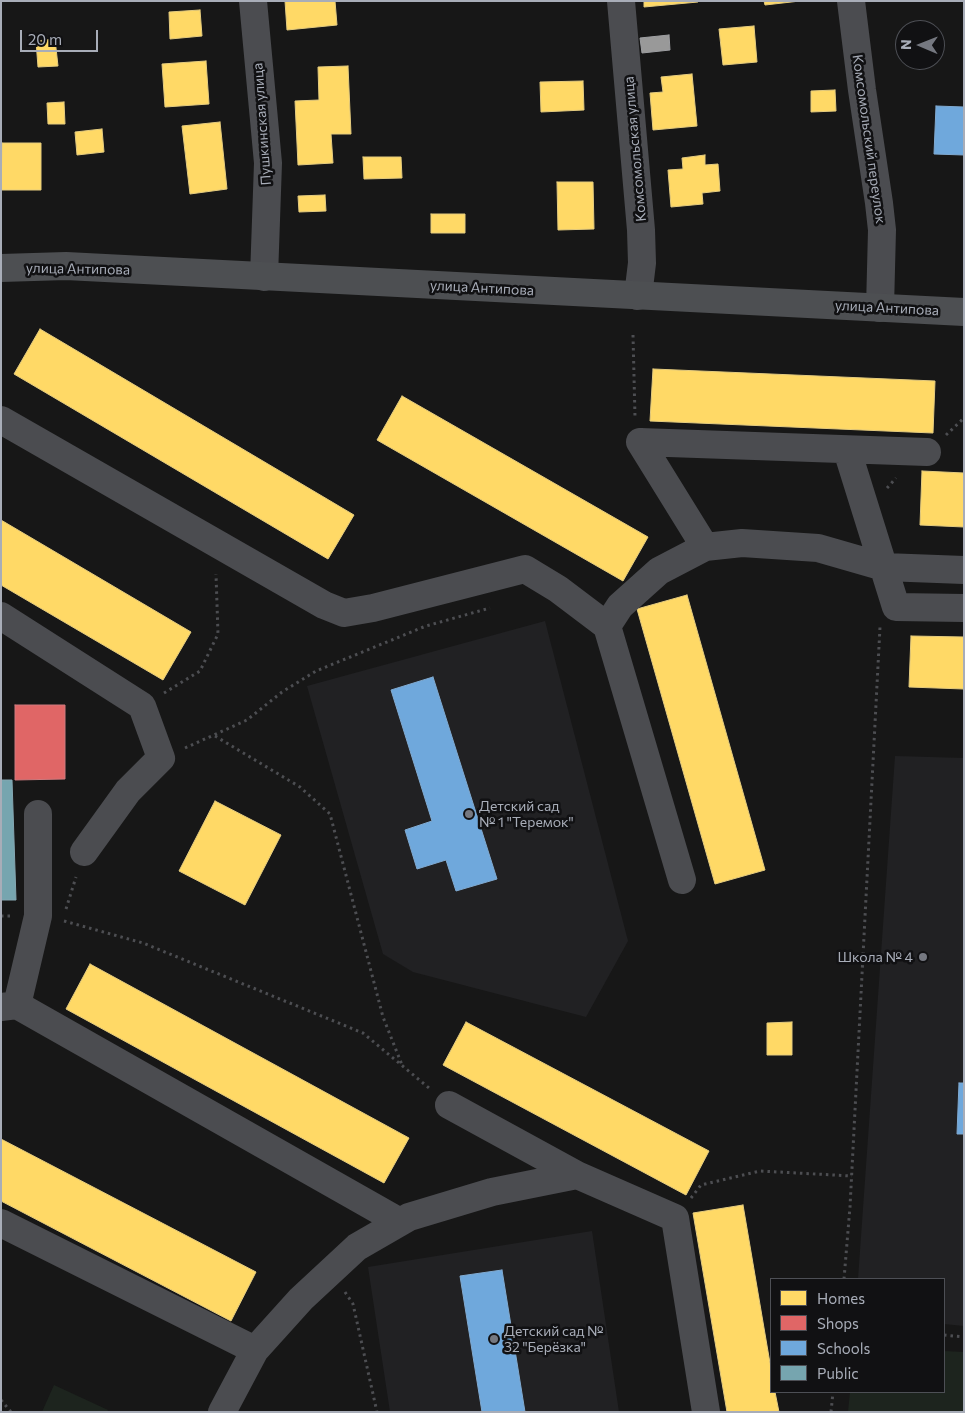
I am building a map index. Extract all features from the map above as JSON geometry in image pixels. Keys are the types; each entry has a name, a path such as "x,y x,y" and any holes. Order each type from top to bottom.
{"main road":[{"name":"улица Антипова","path":"1,268 66,266 964,312"}],"street":[{"name":"Пушкинская улица","path":"253,1 268,163 264,277"},
{"name":"Комсомольская улица","path":"621,1 641,230 642,263 638,296"},
{"name":"Комсомольский переулок","path":"851,1 862,90 880,203 882,230 880,308"},
{"path":"1,420 324,605 344,613 373,608 525,569 607,626 682,880"},
{"path":"640,442 927,452"},
{"path":"640,442 705,547"},
{"path":"847,450 896,607 964,608"},
{"path":"607,626 620,606 659,571 705,547 742,543 818,548 884,568 964,570"},
{"path":"1,616 142,706 161,758 128,791 84,852"},
{"path":"38,814 51,918 9,1006 400,1222"},
{"path":"449,1105 577,1175 675,1218 706,1412"},
{"path":"222,1412 255,1350 301,1299 357,1247 409,1217 492,1192 577,1175"},
{"path":"1,1223 255,1350"}],"path":[{"path":"633,335 634,416 640,442"},
{"path":"142,706 200,671 218,634 216,543"},
{"path":"402,1066 383,1017 330,814 300,787 215,736 247,720 282,692 316,671 426,626 499,606"},
{"path":"844,1278 852,1176 879,628 896,607"},
{"path":"84,852 51,918 143,943 363,1033 449,1105"},
{"path":"675,1218 700,1185 760,1171 852,1176"},
{"path":"330,1271 353,1304 377,1412"},
{"path":"945,1335 964,1337"},
{"path":"831,1412 833,1393"},
{"path":"1,1400 11,1412"}],"shaded area":[{"name":"Детский сад № 1 \"Теремок\"","path":"545,621 628,941 586,1017 413,972 383,954 307,686"},
{"name":"Школа № 4","path":"895,756 964,758 964,1326 945,1324 945,1278 858,1278"},
{"name":"Детский сад № 32 \"Берёзка\"","path":"592,1231 619,1412 390,1412 368,1267"},
{"path":"945,1351 964,1352 964,1412 848,1412 850,1393 945,1393"},
{"path":"54,1385 108,1410 107,1412 42,1412"}],"building: Homes":[{"path":"285,1 335,1 337,25 287,30"},
{"path":"644,1 698,1 698,2 644,7"},
{"path":"764,1 800,1 765,5"},
{"path":"200,10 202,36 170,39 169,12"},
{"path":"754,26 757,62 723,65 719,29"},
{"path":"55,39 58,66 38,67 36,41"},
{"path":"206,61 209,104 165,107 162,64"},
{"path":"348,66 351,134 331,134 333,163 298,165 295,101 319,100 318,67"},
{"path":"692,74 697,126 653,130 650,93 663,92 661,77"},
{"path":"583,81 584,110 541,112 540,82"},
{"path":"835,90 836,111 811,112 811,91"},
{"path":"64,102 65,124 48,124 47,103"},
{"path":"220,122 227,189 190,194 182,126"},
{"path":"102,129 104,152 77,155 75,132"},
{"path":"2,143 41,143 41,190 1,190"},
{"path":"705,155 705,165 718,164 720,191 702,193 703,204 671,207 668,170 683,169 682,158"},
{"path":"363,157 401,157 402,178 364,179"},
{"path":"557,182 593,182 594,229 558,230"},
{"path":"325,195 326,211 299,212 298,196"},
{"path":"431,214 465,214 465,233 431,233"},
{"path":"40,329 354,515 328,559 14,374"},
{"path":"653,369 935,381 933,433 650,421"},
{"path":"402,396 648,537 623,581 377,440"},
{"path":"922,471 964,473 964,527 920,525"},
{"path":"1,520 191,632 163,680 1,585"},
{"path":"687,595 765,870 715,884 637,609"},
{"path":"911,636 964,637 964,689 909,687"},
{"path":"215,801 281,835 245,905 179,871"},
{"path":"90,964 409,1138 384,1183 66,1009"},
{"path":"466,1022 709,1151 686,1195 443,1065"},
{"path":"792,1022 792,1055 767,1055 767,1023"},
{"path":"1,1139 256,1272 231,1321 1,1201"},
{"path":"743,1205 770,1363 770,1393 775,1393 779,1412 727,1412 693,1213"}],"building: Shops":[{"path":"15,705 65,705 65,779 15,780"}],"building: Schools":[{"path":"936,106 964,107 964,155 934,154"},
{"path":"433,677 497,879 456,891 446,860 417,869 405,830 432,821 391,690"},
{"path":"959,1083 964,1083 964,1134 957,1134"},
{"path":"502,1270 525,1412 482,1412 460,1276"}],"building: Public":[{"path":"1,780 12,780 16,900 1,900"}],"building: Industry":[{"path":"669,35 670,50 642,53 640,38"}],"place":[{"name":"Детский сад № 1 \"Теремок\"","path":"469,814"},
{"name":"Школа № 4","path":"923,957"},
{"name":"Детский сад № 32 \"Берёзка\"","path":"494,1339"}]}
